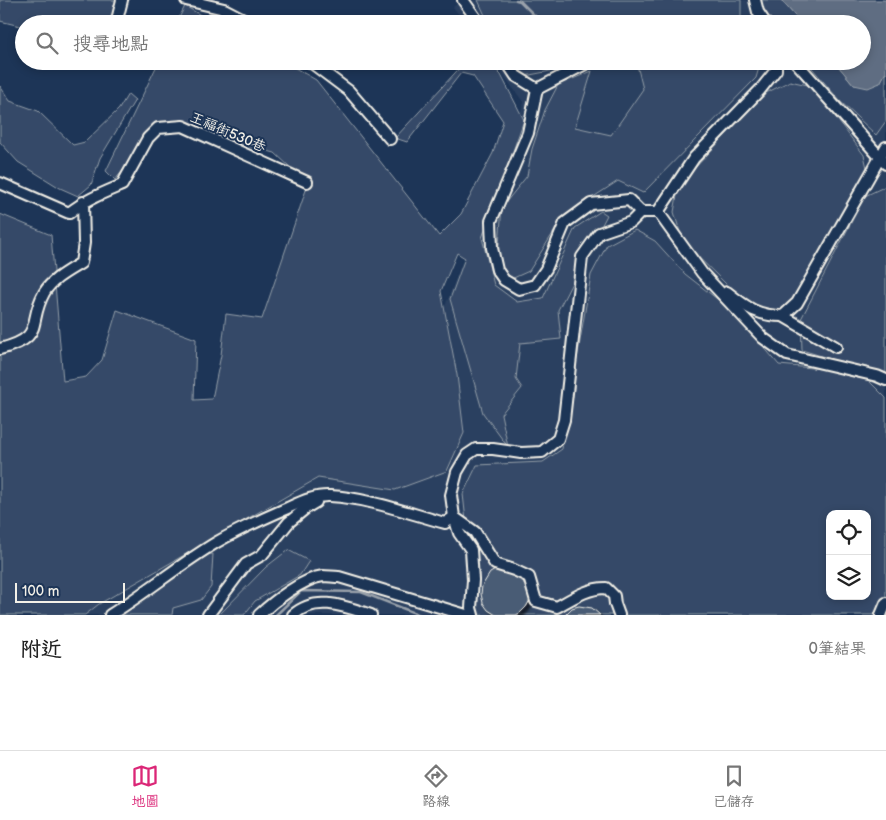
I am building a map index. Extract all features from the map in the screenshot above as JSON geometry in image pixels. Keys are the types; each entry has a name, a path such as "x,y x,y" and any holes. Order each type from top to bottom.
{"street":[{"path":"118,15 122,0"},
{"path":"186,0 224,9 236,15"},
{"path":"463,0 474,15"},
{"path":"755,0 760,15"},
{"path":"321,70 349,91 390,139"},
{"path":"512,70 516,76 537,89"},
{"path":"537,89 574,70"},
{"path":"658,212 694,158 760,90 776,70"},
{"path":"803,70 883,161"},
{"path":"537,89 528,133 491,221 492,248 497,270 504,280 519,289 535,285 546,269 565,223 591,204 629,200 641,212 658,212"},
{"name":"王福街530巷","path":"0,184 68,213 100,193 122,185 148,138 158,128 182,126 307,182"},
{"path":"783,316 797,303 883,161 886,147"},
{"path":"0,349 16,345 27,338 34,326 44,293 53,282 80,263 84,243 83,202"},
{"path":"473,615 470,608 473,580 471,550 459,533 454,517 451,495 457,472 467,455 476,450 493,449 521,453 542,452 558,439 564,420 582,257 599,233 631,222 641,212"},
{"path":"658,212 702,273 763,338 787,355 877,376 886,380"},
{"path":"702,273 748,308 768,316 783,316 836,347"},
{"path":"110,615 217,542 253,523 314,497 328,496 361,500 445,523 454,517"},
{"path":"208,615 246,564 262,555 289,522 306,508 328,496"},
{"path":"454,517 475,532 495,564 529,577 536,601 557,607 595,588 606,588 614,596 620,615"},
{"path":"259,615 301,584 322,576 339,577 466,615"},
{"path":"294,615 308,606 328,602 371,615"},
{"path":"881,615 886,603"}],"shaded area":[{"path":"0,0 124,0 118,15 15,15 15,25 0,21"},
{"path":"463,0 886,0 886,412 752,615 22,615 414,386 524,103 500,70 871,70 871,15 459,15 453,7"},
{"path":"478,0 741,0 741,15 485,15"},
{"path":"759,0 781,0 794,15 768,15 760,6"},
{"path":"781,0 886,0 886,72 880,83 868,88 854,85 842,70 871,70 871,15 794,15"},
{"path":"185,6 200,15 180,15"},
{"path":"155,70 299,70 316,80 439,236 461,214 493,153 503,121 473,76 461,73 407,142 395,138 458,70 496,70 501,75 524,120 482,238 494,285 517,302 543,298 575,228 601,211 607,215 558,310 561,339 520,343 516,379 522,388 501,414 508,447 483,413 450,299 465,258 457,253 441,291 457,375 464,433 447,471 395,490 318,478 99,604 85,615 0,615 0,214 51,235 63,381 86,377 102,360 117,310 196,339 194,400 212,399 221,355 226,314 262,319 308,184 275,153 162,123 115,180 106,171"},
{"path":"520,70 555,70 525,76"},
{"path":"638,70 758,70 756,78 643,193 618,181 564,216 529,271 509,280 498,257 502,207 527,176 532,149 545,110 558,85 592,71 575,127 611,135 643,89"},
{"path":"814,70 842,70 854,85 880,83 886,72 886,121 876,135 840,101"},
{"path":"790,81 812,86 864,155 867,168 800,304 779,320 750,312 727,285 683,242 674,212 679,185 764,94"},
{"path":"0,86 10,101 38,111 73,145 85,142 119,109 128,94 135,100 100,158 91,185 78,196 60,188 18,162 0,142"},
{"path":"886,186 886,376 802,350 801,319 865,196"},
{"path":"635,230 655,241 685,274 721,302 779,365 823,369 867,379 886,398 886,615 467,615 469,547 463,494 477,465 543,462 562,449 591,275 607,245"},
{"path":"288,550 309,561 300,575 255,601 244,615 219,615 266,567"},
{"path":"213,554 211,587 201,600 173,608 172,615 119,615 166,583 199,555"}],"building":[{"path":"497,569 520,571 531,591 530,600 526,607 516,615 496,615 488,610 483,603 482,586 490,573"},
{"path":"579,606 592,608 600,615 565,615 572,608"}],"waterway":[{"path":"516,0 520,1 534,15"},
{"path":"276,615 301,591 361,592 420,615"}]}
